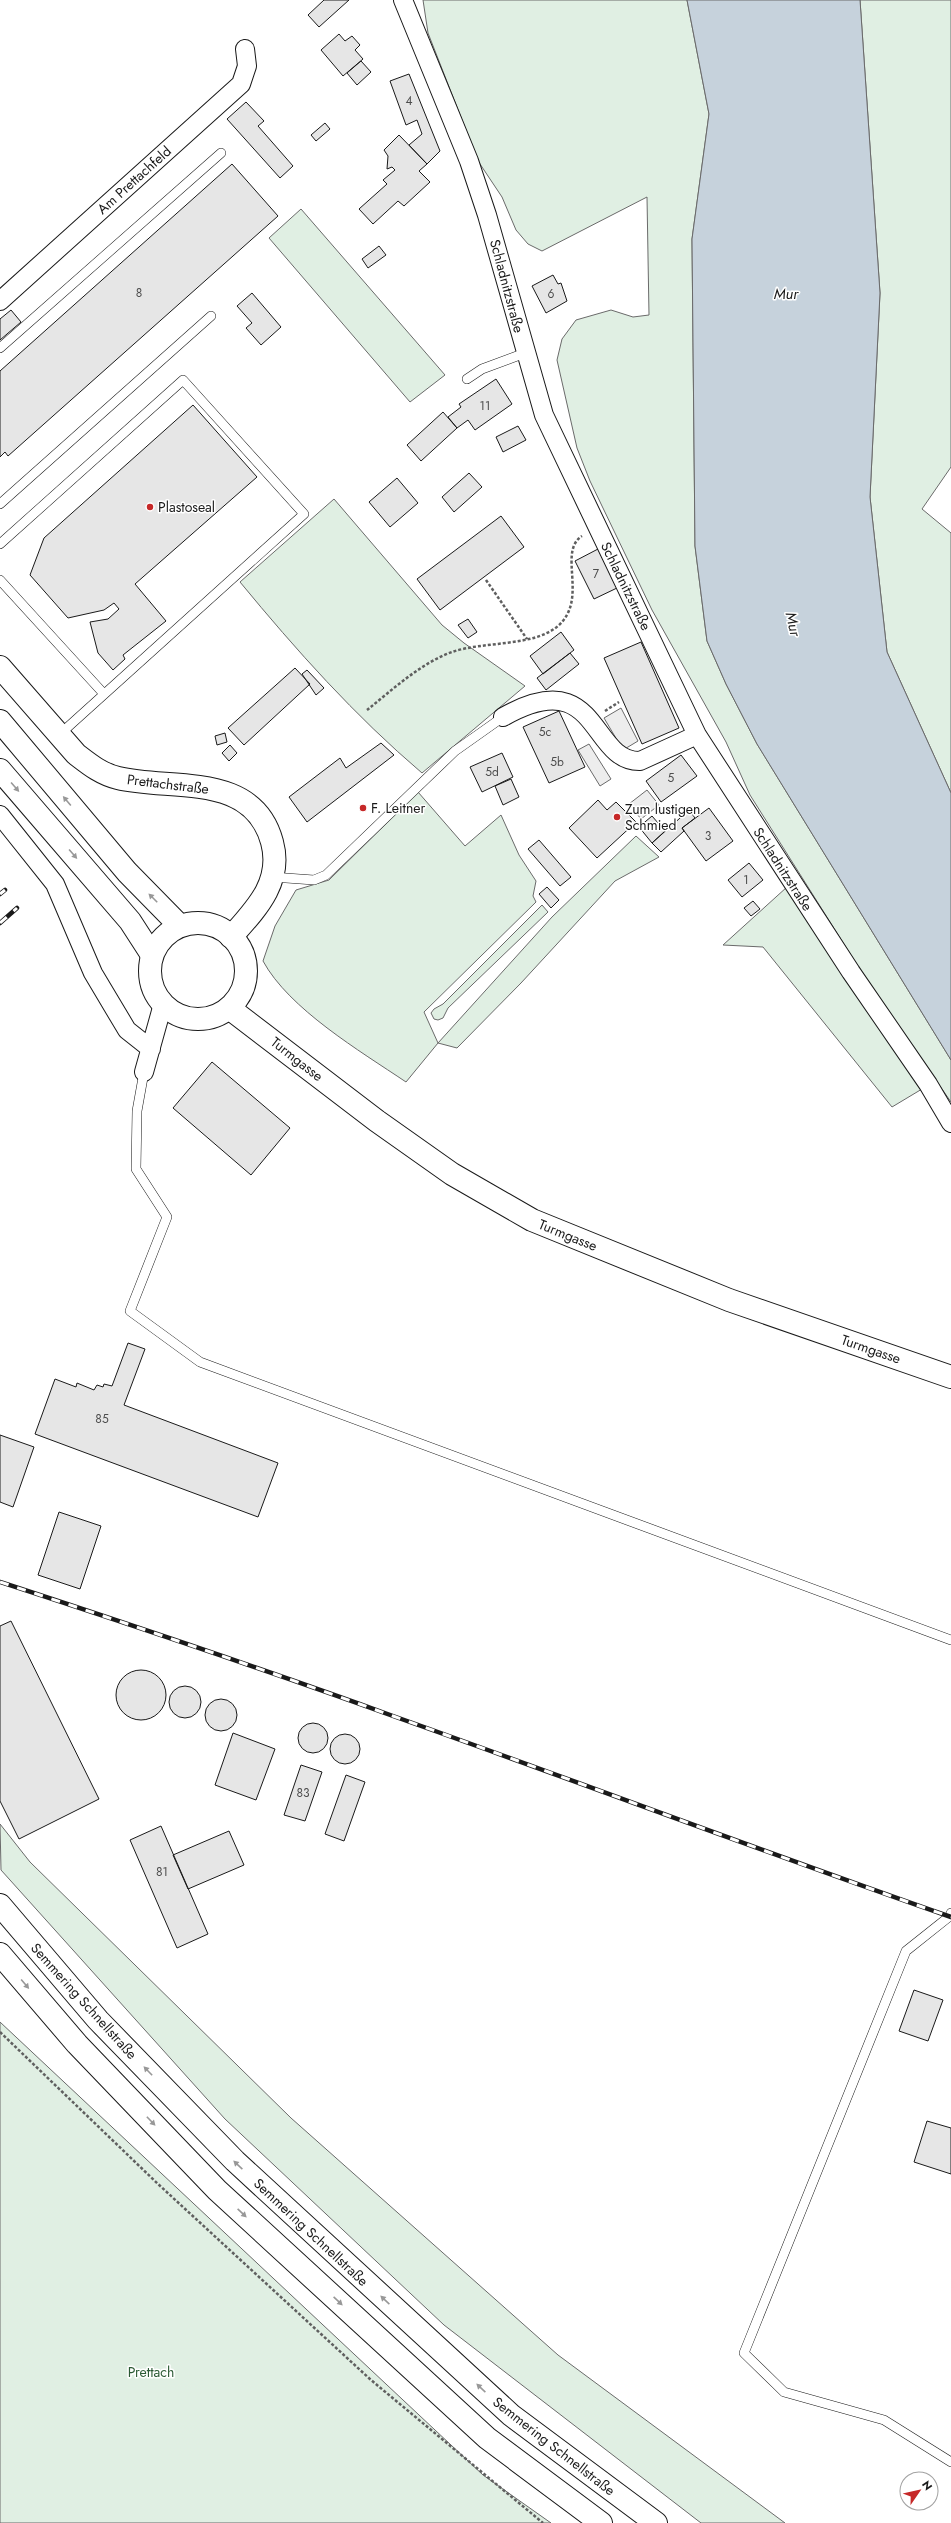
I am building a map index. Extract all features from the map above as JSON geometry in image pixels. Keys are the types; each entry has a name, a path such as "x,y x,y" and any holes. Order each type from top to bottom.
{"main road":[{"name":"Prettachstraße","path":"0,667 76,754 104,773 135,780 204,787 244,801 257,812 270,834 275,863 272,877 260,905 231,937"},
{"path":"0,721 126,872 180,926"},
{"path":"0,770 130,921 152,955"},
{"path":"198,923 218,927 231,937 242,953 246,975 240,994 229,1008 214,1016 197,1019 179,1016 163,1004 153,989 149,971 152,955 163,937 180,926 198,923"},
{"name":"Turmgasse","path":"229,1008 377,1121 452,1174 532,1220 729,1300 951,1377"},
{"name":"Semmering Schnellstraße","path":"0,1905 98,2020 234,2161 511,2415 656,2523"},
{"path":"0,1954 77,2044 217,2190 487,2438 601,2523"}],"street":[{"name":"Schladnitzstraße","path":"403,0 469,161 487,215 525,353 544,415 697,735 851,972 928,1084 951,1123"},
{"name":"Am Prettachfeld","path":"0,301 241,84 246,66 245,49"},
{"path":"503,717 532,704 548,701 566,704 583,712 614,751 626,760 632,761 640,761 697,735"},
{"path":"0,815 55,884 92,973 127,1030 151,1049"},
{"path":"144,1072 163,1004"}],"lane":[{"path":"0,348 220,153"},
{"path":"0,504 211,316"},
{"path":"467,379 482,369 525,353"},
{"path":"0,544 183,380 304,514 58,735"},
{"path":"0,580 104,694"},
{"path":"272,877 314,880 326,875 455,751 503,717"},
{"path":"144,1072 137,1111 136,1169 168,1217 130,1311 200,1362 951,1640"},
{"path":"951,1913 950,1916 906,1951 744,2353 784,2392 884,2420 951,2462"}],"path":[{"path":"367,710 426,666 450,653 472,647 541,636 558,626 569,613 574,594 572,553 578,538 598,526"},
{"path":"486,580 527,639"},
{"path":"0,2032 158,2184 371,2380 543,2523"}],"green space":[{"path":"423,0 687,0 709,114 692,239 695,546 707,641 726,684 757,744 951,1060 951,1102 871,987 750,795 726,742 652,610 590,481 577,448 557,360 562,339 576,320 611,310 633,317 649,315 647,197 542,251 528,244 516,230 502,197 478,161 428,33"},
{"path":"860,0 951,0 951,467 922,509 951,533 951,793 887,652 870,497 880,293"},
{"path":"301,209 445,375 410,402 269,238"},
{"path":"334,499 442,625 464,643 525,686 422,773 373,729 327,682 240,582"},
{"path":"418,792 465,846 501,815 519,855 536,881 533,896 536,902 424,1012 438,1043 406,1082 347,1043 308,1012 290,996 275,979 263,961 275,926 296,890 329,880"},
{"path":"636,836 659,857 615,881 521,983 457,1048 438,1043 552,917"},
{"path":"787,887 922,1089 892,1107 763,947 723,945"},
{"path":"542,905 548,912 448,1008 443,1018 438,1020 434,1019 431,1013 434,1009 443,1004"},
{"path":"0,1824 30,1862 291,2118 558,2355 785,2523 701,2523 444,2325 225,2119 1,1870"},
{"name":"Prettach","path":"0,2022 483,2475 551,2523 0,2523"}],"shaded area":[{"path":"621,708 638,741 623,750 604,718"},
{"path":"589,744 611,779 600,786 578,750"},
{"path":"647,790 659,805 641,819 629,804"}],"water":[{"name":"Mur","path":"687,0 860,0 880,293 870,497 887,652 951,793 951,1060 757,744 726,684 707,641 695,546 692,239 709,114"}],"building":[{"path":"324,0 349,0 319,27 308,15"},
{"path":"339,34 345,41 352,36 360,45 355,50 363,59 343,76 321,50"},
{"path":"361,61 371,72 357,85 347,73"},
{"path":"409,74 440,151 427,164 409,145 422,134 417,120 406,125 390,81"},
{"path":"246,102 264,121 258,126 293,166 280,178 227,119"},
{"path":"325,123 330,129 316,141 311,135"},
{"path":"399,135 427,164 419,171 430,182 404,206 398,201 373,224 359,209 387,184 383,180 395,170 392,167 387,169 388,156 384,150"},
{"path":"232,164 278,216 8,456 5,452 0,457 0,371"},
{"path":"379,246 386,255 368,268 362,259"},
{"path":"553,275 558,284 561,283 567,301 546,313 532,286"},
{"path":"252,293 281,327 261,345 246,328 252,323 237,306"},
{"path":"11,310 21,322 0,340 0,319"},
{"path":"496,379 512,404 475,430 468,420 457,428 448,417 461,407 459,404"},
{"name":"Plastoseal","path":"193,405 257,477 135,584 166,621 123,655 125,659 113,670 98,653 90,622 108,619 119,609 114,603 104,610 68,618 30,575 44,538"},
{"path":"443,412 457,428 421,461 407,445"},
{"path":"518,426 526,440 503,452 496,437"},
{"path":"469,473 482,487 454,512 442,497"},
{"path":"397,478 418,503 390,527 369,502"},
{"path":"501,516 524,547 440,610 417,579"},
{"path":"598,549 617,588 594,599 575,561"},
{"path":"468,619 477,632 468,638 458,625"},
{"path":"561,632 574,650 543,674 530,656"},
{"path":"641,642 679,728 642,744 604,658"},
{"path":"570,653 579,664 546,690 537,678"},
{"path":"295,668 310,684 244,745 228,728"},
{"path":"307,670 324,688 316,695 302,674"},
{"path":"559,711 585,767 549,783 523,727"},
{"path":"225,733 227,742 217,745 215,736"},
{"path":"381,743 394,755 307,822 289,797 340,758 346,768"},
{"path":"230,745 237,753 229,761 222,753"},
{"path":"502,753 513,777 482,792 470,767"},
{"path":"681,755 697,776 661,802 646,781"},
{"path":"511,779 519,797 503,805 495,786"},
{"path":"598,800 607,810 616,802 636,822 597,858 569,828"},
{"path":"709,808 733,841 706,861 682,828"},
{"path":"689,810 695,818 682,828 684,831 661,852 652,843"},
{"path":"652,816 665,831 652,843 639,827"},
{"path":"539,840 571,877 560,886 528,849"},
{"path":"749,863 763,880 742,897 728,880"},
{"path":"547,887 559,900 551,908 539,894"},
{"path":"753,901 760,909 751,916 744,908"},
{"path":"212,1062 290,1128 251,1175 173,1108"},
{"path":"128,1343 145,1349 124,1405 278,1463 258,1517 35,1434 55,1379 76,1387 77,1383 94,1390 97,1385 103,1387 104,1384 112,1386"},
{"path":"0,1435 34,1447 13,1507 0,1502"},
{"path":"59,1512 101,1526 80,1589 38,1575"},
{"path":"11,1621 99,1799 19,1839 0,1801 0,1626"},
{"path":"141,1670 151,1672 159,1677 164,1685 166,1695 164,1705 159,1713 151,1718 141,1720 131,1718 123,1713 118,1705 116,1695 118,1685 123,1677 131,1672"},
{"path":"185,1686 194,1689 198,1693 201,1702 198,1711 194,1715 185,1718 176,1715 172,1711 169,1702 172,1693 176,1689"},
{"path":"221,1699 230,1702 234,1706 237,1715 234,1724 230,1728 221,1731 212,1728 208,1724 205,1715 208,1706 212,1702"},
{"path":"313,1723 324,1727 328,1738 324,1749 313,1753 302,1749 298,1738 302,1727"},
{"path":"233,1733 275,1749 256,1800 215,1785"},
{"path":"345,1734 356,1738 360,1749 356,1760 345,1764 334,1760 330,1749 334,1738"},
{"path":"301,1765 322,1772 305,1821 284,1815"},
{"path":"346,1775 365,1782 344,1841 325,1834"},
{"path":"161,1826 208,1934 177,1948 130,1840"},
{"path":"229,1831 244,1865 188,1889 173,1855"},
{"path":"914,1990 943,2000 928,2041 899,2031"},
{"path":"927,2121 951,2128 951,2174 914,2162"}],"railway":[{"path":"0,894 5,890"},
{"path":"0,923 17,908"},
{"path":"0,1582 295,1681 951,1917"}],"place":[{"name":"Plastoseal","path":"150,507"},
{"name":"F. Leitner","path":"363,808"},
{"name":"Zum lustigen Schmied","path":"617,817"}]}
